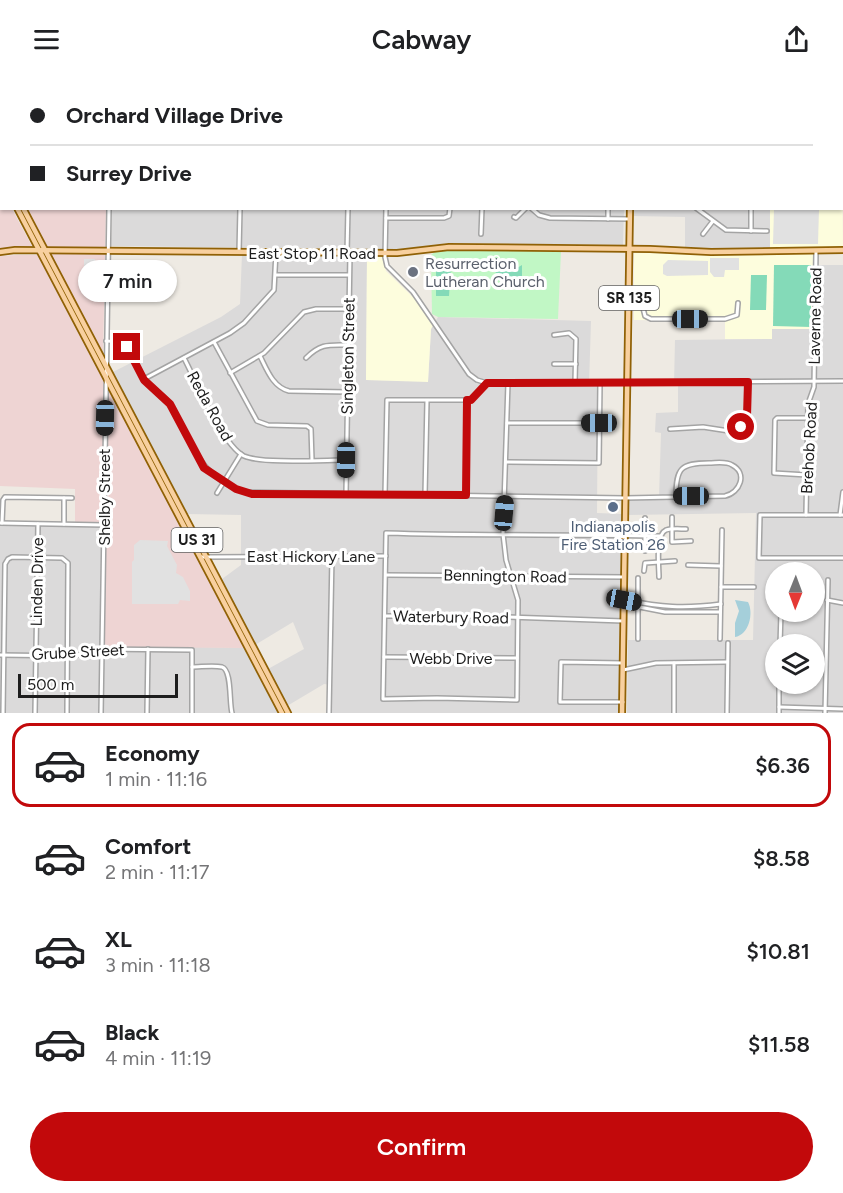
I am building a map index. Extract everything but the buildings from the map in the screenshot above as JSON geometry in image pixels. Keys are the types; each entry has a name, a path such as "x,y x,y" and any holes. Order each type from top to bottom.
{"main road":[{"name":"US 31","path":"18,210 105,378 288,713"},
{"name":"US 31","path":"24,210 282,713"},
{"name":"SR 135","path":"622,713 630,210"},
{"path":"385,253 449,247 703,252 843,250"},
{"name":"East Stop 11 Road","path":"0,252 45,250 385,253"}],"street":[{"name":"Shelby Street","path":"102,713 109,210"},
{"path":"239,252 240,210"},
{"name":"Singleton Street","path":"346,494 348,210"},
{"path":"385,253 386,210"},
{"path":"386,218 444,218 448,216 450,210"},
{"path":"481,234 482,210"},
{"path":"514,217 516,218 524,210"},
{"path":"533,210 539,215 550,218 630,219"},
{"path":"608,210 608,219"},
{"path":"699,210 726,230 767,231"},
{"path":"751,210 751,231"},
{"path":"703,234 713,221"},
{"name":"Laverne Road","path":"814,381 816,250"},
{"path":"144,379 234,331 248,319 274,290 276,252"},
{"name":"East Stop 11 Road","path":"385,253 388,268 412,292 469,374 487,383"},
{"path":"276,275 349,275"},
{"path":"628,303 642,304 645,316 651,319 732,318 737,315 738,303"},
{"path":"230,373 260,356 304,312 316,309 349,309"},
{"path":"554,334 569,333 574,336 576,341 575,383"},
{"path":"106,341 119,341 126,345 144,379 170,404 204,468 224,482 252,494 625,498 728,496 736,491 741,478 739,471 732,464 726,463 690,464 678,473 676,496"},
{"path":"214,342 258,422 268,425 307,426 311,429 312,460"},
{"path":"306,358 322,346 348,345"},
{"path":"260,356 275,383 282,390 348,392"},
{"name":"Reda Road","path":"184,358 227,440 241,454 256,459 346,460"},
{"path":"554,364 576,364"},
{"name":"Brehob Road","path":"806,515 808,402 814,390 814,381"},
{"path":"385,495 387,400 471,400 487,383 843,381"},
{"path":"670,429 708,427 732,431 740,428 747,416 748,382"},
{"path":"386,556 383,699 517,700 518,596 505,555 503,534 508,383"},
{"path":"506,462 599,463 600,383"},
{"path":"425,495 427,400"},
{"path":"466,495 467,400"},
{"path":"807,475 774,473 775,420 777,418 808,418"},
{"path":"507,423 599,423"},
{"path":"217,493 241,454"},
{"path":"843,492 842,515 760,515 759,558 843,558"},
{"path":"72,498 5,497 1,524 104,525"},
{"path":"64,498 64,524"},
{"path":"672,517 672,542 691,541"},
{"path":"645,518 645,551"},
{"name":"Linden Drive","path":"35,713 38,524"},
{"path":"658,577 660,536 672,529 686,529"},
{"path":"720,639 722,530"},
{"name":"East Hickory Lane","path":"203,556 386,556 387,533 660,536"},
{"path":"329,713 332,555"},
{"path":"3,713 5,564 8,559 37,558 62,558 67,560 69,565 66,713"},
{"path":"645,571 645,563 675,561"},
{"path":"688,564 721,566"},
{"name":"Bennington Road","path":"386,575 624,577"},
{"path":"638,578 638,639"},
{"path":"825,711 828,580"},
{"path":"721,587 754,587"},
{"path":"828,600 843,603"},
{"path":"624,602 665,612 721,612"},
{"path":"638,605 693,608 721,604"},
{"name":"Waterbury Road","path":"385,616 477,616 624,621"},
{"path":"727,713 728,643"},
{"name":"Grube Street","path":"2,655 67,656 78,655 93,649 192,650 192,667"},
{"path":"147,713 148,649"},
{"name":"Webb Drive","path":"384,657 517,658"},
{"path":"622,702 560,702 561,662 623,663"},
{"path":"623,670 653,663 727,662"},
{"path":"674,663 674,713"},
{"path":"192,713 192,667 226,669 229,675 229,700 232,713"},
{"path":"779,713 780,694"},
{"path":"779,707 825,711 843,709"}],"shaded area":[{"path":"0,210 13,210 33,248 0,248"},
{"path":"27,210 106,210 103,355"},
{"path":"112,210 624,210 623,245 449,243 402,249 111,246"},
{"path":"633,210 770,210 770,248 685,248 685,217 633,216"},
{"path":"770,210 843,210 843,249 770,248"},
{"path":"774,210 819,210 818,244 773,244"},
{"path":"634,253 813,254 812,329 772,329 772,339 725,339 725,321 634,320"},
{"path":"242,254 367,256 366,380 428,381 431,329 438,317 591,321 589,385 598,386 597,513 622,514 619,713 331,713 332,685 324,684 287,706 268,669 304,649 293,622 255,645 222,579 241,565 241,515 187,514 113,372 221,317 240,304"},
{"path":"38,255 246,648 104,647 106,523 75,522 75,489 0,486 0,256"},
{"path":"367,256 382,257 386,271 417,301 433,325 428,382 366,380"},
{"path":"710,258 739,258 739,270 725,270 724,277 714,277 710,272"},
{"path":"84,259 95,259 95,267 102,267 101,280 86,280 86,286 79,285 79,278 84,271"},
{"path":"668,260 708,261 708,275 667,276 663,274 663,265"},
{"path":"812,265 843,265 843,713 627,713 628,640 753,640 756,513 628,515 629,500 659,498 661,433 655,432 656,413 678,412 678,384 674,384 675,340 771,339 772,329 812,329"},
{"path":"0,525 101,527 101,651 194,651 194,647 246,648 279,713 0,713"},
{"path":"140,540 168,541 167,546 177,565 176,573 183,577 190,591 190,601 180,600 178,604 132,604 134,545"}],"green space":[{"path":"437,250 561,251 558,319 438,317 432,314 431,255"},
{"path":"501,261 517,268 522,265 522,282 518,282 517,289 501,287 502,278 494,271"},
{"path":"436,265 451,266 449,296 436,296"},
{"path":"774,265 811,265 811,327 773,326"},
{"path":"751,275 767,275 766,310 750,310"}],"water":[{"path":"735,600 748,602 750,617 744,632 735,637 735,623 739,611"}],"place":[{"name":"Resurrection Lutheran Church","path":"413,272"},
{"name":"Indianapolis Fire Station 26","path":"613,507"}],"route":[{"path":"127,347 144,380 170,404 204,468 236,489 252,494 466,495 467,400 471,400 487,383 748,382 747,416 741,427"}]}
